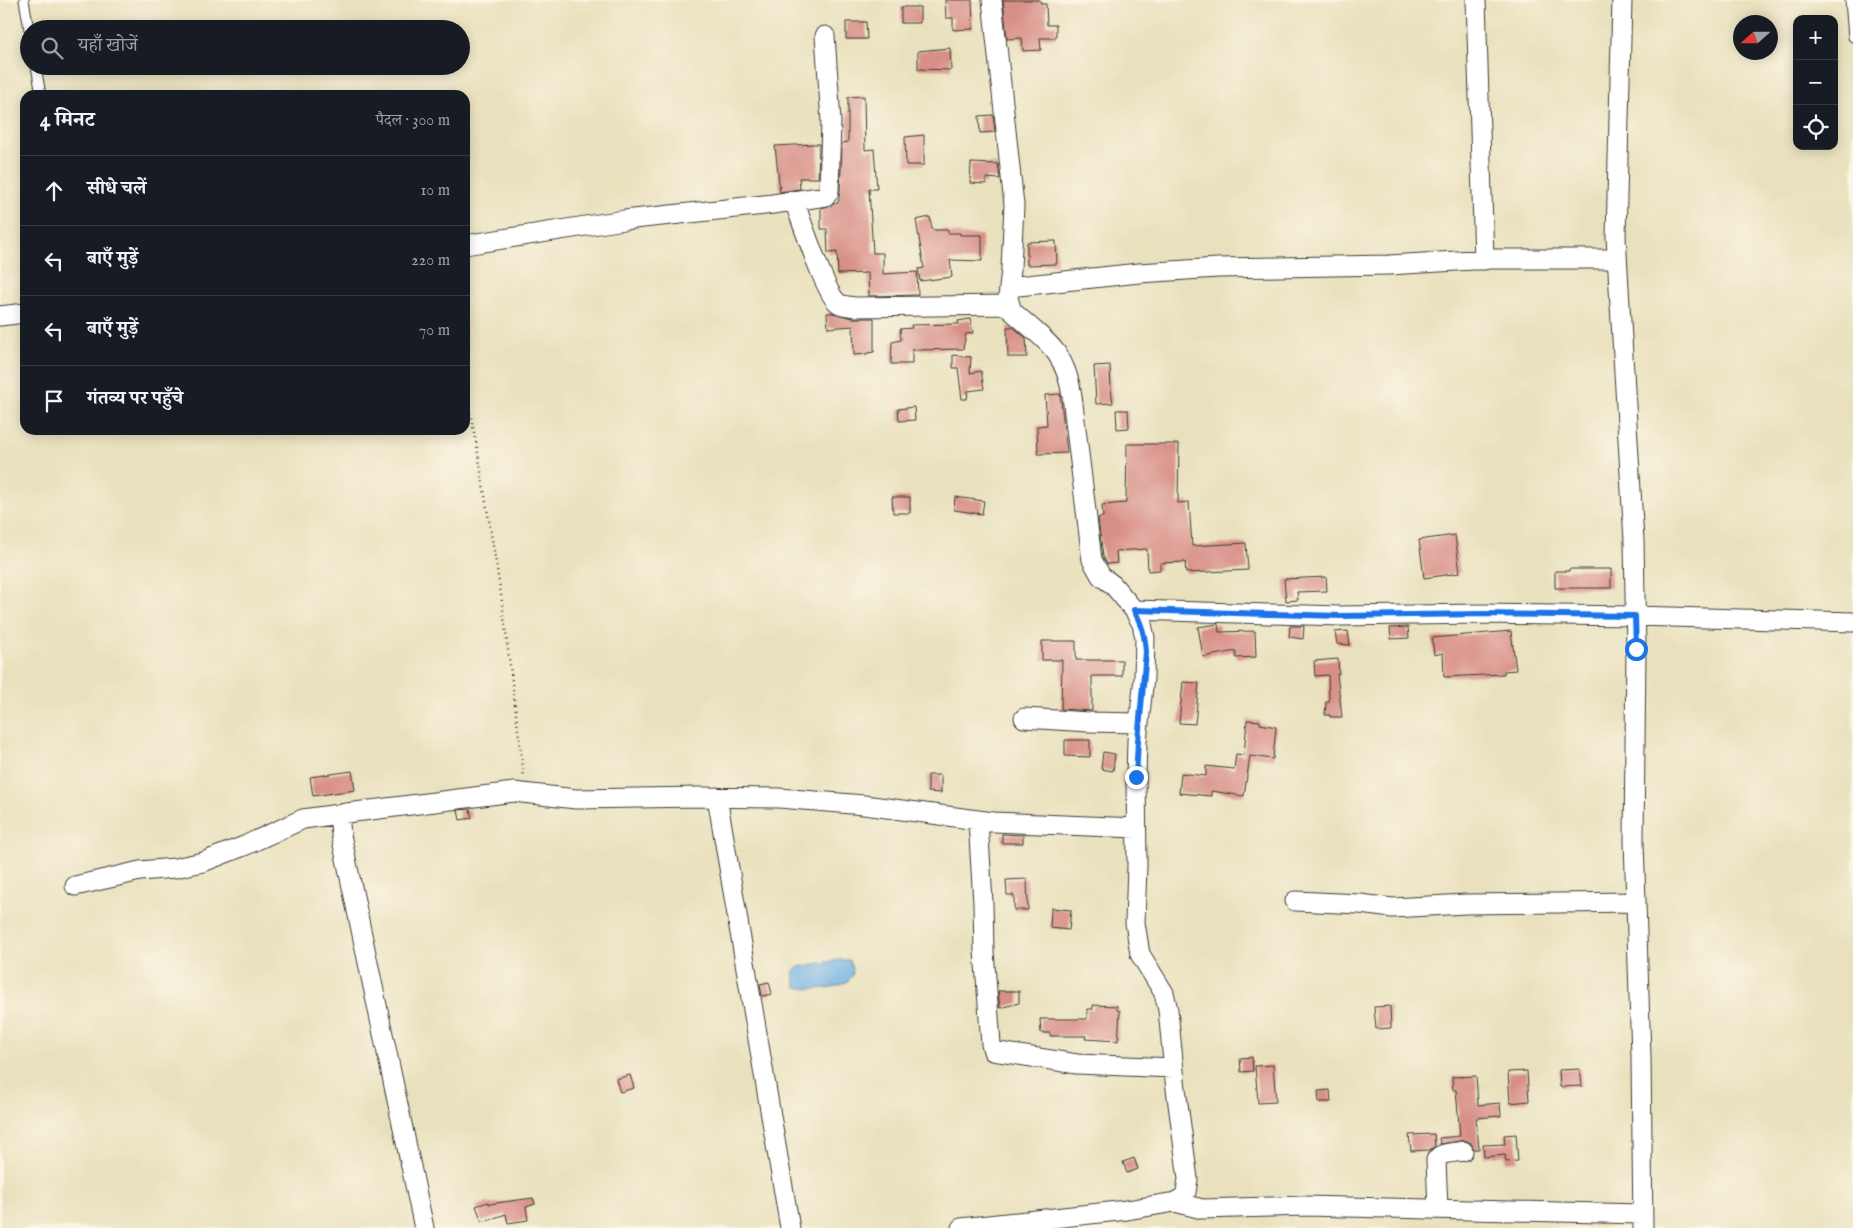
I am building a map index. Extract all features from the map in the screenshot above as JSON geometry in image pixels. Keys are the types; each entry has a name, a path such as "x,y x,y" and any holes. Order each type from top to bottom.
{"street":[{"path":"961,1228 1127,1210 1175,1202 1184,1197 1188,1179 1174,1068 1171,1026 1164,993 1156,978 1145,965 1139,950 1135,923 1136,777 1144,678 1145,638 1142,624 1134,610 1113,585 1101,576 1092,560 1071,389 1063,363 1055,350 1012,311 1009,296 1014,205 992,0"},
{"path":"1476,0 1484,260"},
{"path":"1175,1202 1202,1209 1305,1206 1438,1209 1642,1221 1634,841 1635,616 1633,531 1616,237 1622,0"},
{"path":"470,244 624,220 826,196 829,191 831,121 825,36"},
{"path":"794,201 828,287 836,302 855,307 1009,296 1139,272 1268,266 1389,265 1484,260 1617,259"},
{"path":"0,316 20,314"},
{"path":"1134,610 1340,616 1482,614 1853,622"},
{"path":"1024,718 1139,723"},
{"path":"75,886 140,871 175,868 203,862 244,846 303,818 514,792 588,799 779,798 864,805 978,820 1136,828"},
{"path":"717,797 790,1228"},
{"path":"339,814 341,835 424,1228"},
{"path":"978,820 984,951 993,1051 1077,1064 1174,1068"},
{"path":"1295,901 1360,904 1392,908 1466,904 1636,902"},
{"path":"1438,1209 1436,1160 1443,1154 1463,1151"}],"lane":[{"path":"24,0 27,20"},
{"path":"1850,0 1853,37"},
{"path":"38,75 40,90"}],"path":[{"path":"470,413 501,594 526,794"}],"water":[{"path":"849,960 853,968 851,977 846,982 830,988 820,989 796,987 793,972 797,967"}],"building":[{"path":"945,0 972,0 973,29 953,30 953,18 946,18"},
{"path":"1003,0 1040,0 1041,4 1046,4 1047,25 1056,25 1056,38 1040,38 1041,50 1023,51 1022,38 1007,39"},
{"path":"901,7 920,7 920,23 901,23"},
{"path":"846,22 866,22 867,39 846,39"},
{"path":"950,48 951,70 918,69 918,51"},
{"path":"864,96 865,150 874,149 877,189 869,189 873,253 883,253 883,274 917,272 918,295 869,296 868,273 838,274 837,252 828,253 827,229 821,229 821,208 838,203 842,143 848,142 848,97"},
{"path":"993,115 995,132 980,133 979,116"},
{"path":"924,135 924,165 906,165 905,137"},
{"path":"819,144 818,178 799,178 800,189 780,192 775,146"},
{"path":"971,163 998,164 1000,179 986,178 986,184 970,183"},
{"path":"930,217 932,230 948,230 948,233 960,233 960,235 982,235 982,261 950,260 952,277 920,281 918,269 924,268 916,220"},
{"path":"1056,241 1057,264 1027,265 1027,242"},
{"path":"827,313 853,318 874,318 874,352 854,355 853,326 828,328"},
{"path":"970,319 973,333 966,334 963,349 912,350 912,364 891,364 892,342 901,340 900,329 912,328 911,325 959,324 958,321"},
{"path":"1007,327 1013,327 1026,338 1027,357 1008,357"},
{"path":"953,355 971,357 970,373 981,371 984,389 968,391 967,399 962,399 958,368 953,368"},
{"path":"1110,365 1113,403 1096,404 1094,366"},
{"path":"1060,394 1067,453 1038,454 1037,426 1047,425 1045,395"},
{"path":"914,407 915,420 899,421 898,409"},
{"path":"1116,410 1128,410 1129,428 1117,429"},
{"path":"1127,444 1179,444 1178,503 1189,502 1192,546 1246,543 1248,570 1186,573 1185,562 1160,563 1160,570 1148,571 1147,549 1116,551 1117,563 1107,564 1103,556 1098,518 1103,517 1102,505 1126,503"},
{"path":"892,497 910,497 910,513 893,513"},
{"path":"955,497 984,501 982,514 954,510"},
{"path":"1455,535 1460,573 1424,578 1419,540"},
{"path":"1569,569 1611,569 1611,588 1555,588 1555,571 1569,571"},
{"path":"1326,577 1327,591 1297,592 1298,600 1286,601 1284,579"},
{"path":"1218,624 1219,632 1255,631 1256,657 1236,658 1236,651 1203,657 1198,627"},
{"path":"1290,626 1304,626 1303,639 1289,637"},
{"path":"1408,627 1409,638 1391,639 1390,628"},
{"path":"1348,631 1350,645 1337,644 1335,632"},
{"path":"1511,631 1516,670 1504,671 1504,674 1444,677 1443,653 1434,655 1432,638"},
{"path":"1042,641 1076,641 1076,660 1122,660 1122,676 1092,676 1092,711 1061,709 1062,660 1042,660"},
{"path":"1338,659 1339,674 1337,674 1342,717 1330,717 1330,715 1325,715 1326,702 1329,702 1328,675 1315,676 1314,661"},
{"path":"1183,682 1199,683 1195,724 1179,723"},
{"path":"1247,720 1260,721 1260,724 1276,727 1273,759 1250,756 1244,796 1211,791 1211,796 1179,793 1181,773 1206,776 1206,766 1234,769 1236,754 1244,755"},
{"path":"1065,740 1090,740 1090,757 1065,756"},
{"path":"1103,752 1115,754 1113,771 1101,769"},
{"path":"352,771 355,790 313,796 310,777"},
{"path":"928,775 941,775 941,793 928,792"},
{"path":"470,809 472,818 460,820 458,810"},
{"path":"1002,834 1023,835 1023,843 1002,843"},
{"path":"1027,879 1028,910 1014,910 1014,895 1007,895 1006,880"},
{"path":"1051,908 1071,910 1069,930 1050,928"},
{"path":"769,982 772,994 762,996 760,984"},
{"path":"998,991 1019,991 1019,1003 1000,1008"},
{"path":"1093,1005 1117,1006 1117,1010 1120,1011 1118,1041 1085,1039 1086,1036 1050,1036 1050,1033 1041,1033 1040,1019 1087,1019 1087,1009 1093,1009"},
{"path":"1390,1006 1391,1028 1376,1029 1374,1007"},
{"path":"1252,1057 1253,1071 1241,1072 1240,1058"},
{"path":"1273,1065 1276,1102 1258,1103 1255,1066"},
{"path":"1580,1069 1582,1086 1560,1087 1559,1070"},
{"path":"1527,1071 1529,1101 1510,1103 1508,1072"},
{"path":"630,1075 634,1088 620,1092 616,1079"},
{"path":"1476,1076 1478,1105 1500,1103 1501,1116 1476,1118 1479,1149 1474,1149 1471,1143 1466,1140 1440,1144 1439,1138 1460,1136 1456,1090 1453,1090 1452,1077"},
{"path":"1330,1090 1331,1102 1319,1102 1318,1091"},
{"path":"1434,1134 1435,1146 1429,1150 1411,1151 1409,1135"},
{"path":"1516,1134 1518,1161 1506,1162 1505,1155 1484,1157 1483,1145 1505,1144 1504,1135"},
{"path":"1134,1158 1138,1169 1127,1173 1123,1162"},
{"path":"533,1198 535,1204 526,1207 528,1220 508,1223 506,1214 482,1222 476,1206 488,1202 489,1204"}],"route":[{"path":"1136,777 1146,652 1142,624 1134,610 1340,616 1482,614 1635,616 1636,649"}]}
